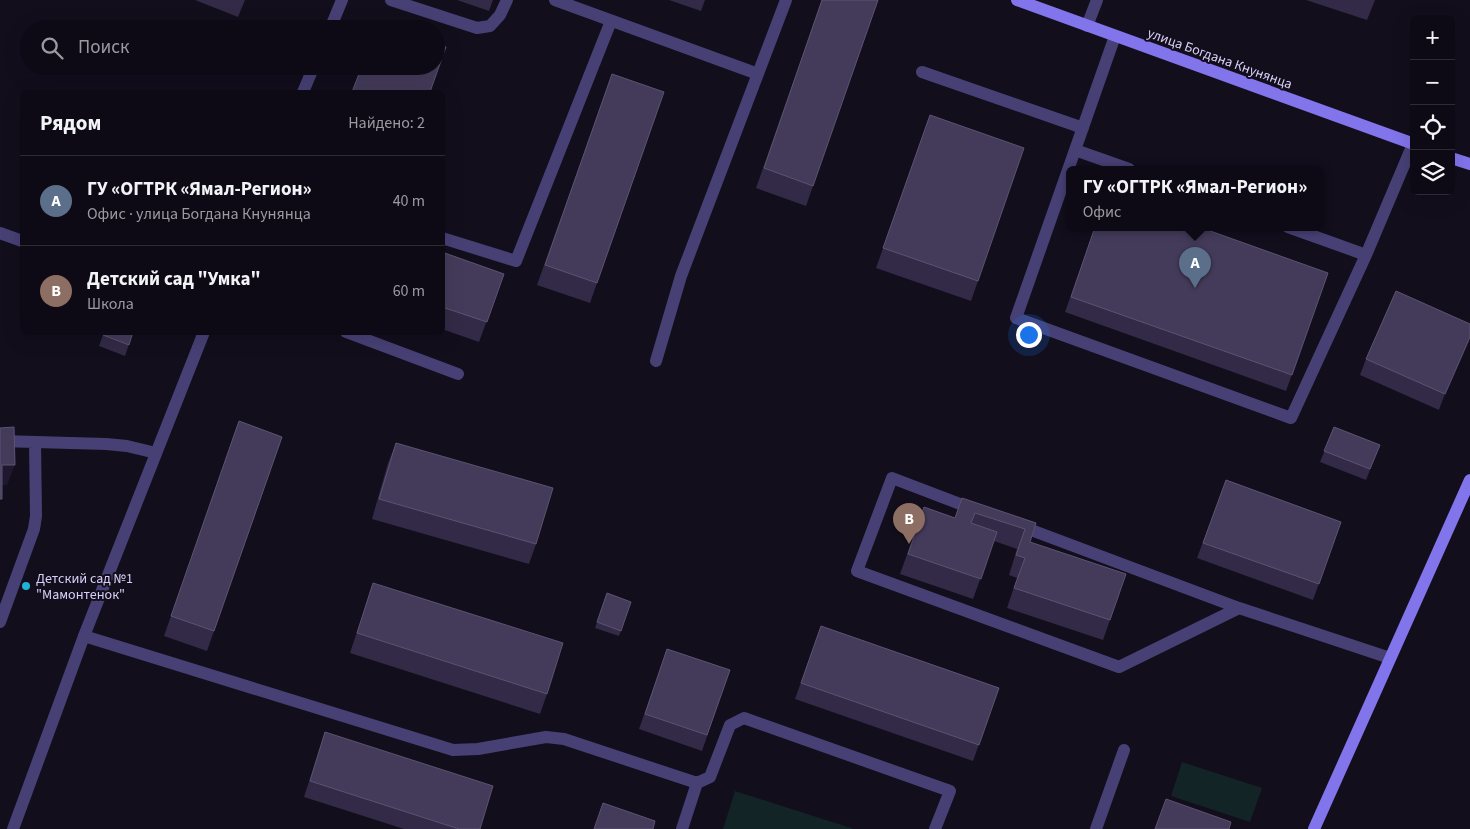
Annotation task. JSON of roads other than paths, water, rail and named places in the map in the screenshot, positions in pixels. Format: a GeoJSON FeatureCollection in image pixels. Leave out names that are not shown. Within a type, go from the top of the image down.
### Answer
{"type":"FeatureCollection","features":[{"type":"Feature","properties":{"kind":"main road","name":"улица Богдана Кнунянца"},"geometry":{"type":"LineString","coordinates":[[1017,0],[1410,143]]}},
{"type":"Feature","properties":{"kind":"main road"},"geometry":{"type":"LineString","coordinates":[[1455,159],[1470,164]]}},
{"type":"Feature","properties":{"kind":"main road"},"geometry":{"type":"LineString","coordinates":[[1314,829],[1470,480]]}},
{"type":"Feature","properties":{"kind":"street"},"geometry":{"type":"LineString","coordinates":[[334,20],[342,0]]}},
{"type":"Feature","properties":{"kind":"street"},"geometry":{"type":"LineString","coordinates":[[392,0],[477,28],[490,26],[500,15],[507,0]]}},
{"type":"Feature","properties":{"kind":"street"},"geometry":{"type":"LineString","coordinates":[[555,0],[758,74]]}},
{"type":"Feature","properties":{"kind":"street"},"geometry":{"type":"LineString","coordinates":[[656,361],[682,276],[786,0]]}},
{"type":"Feature","properties":{"kind":"street"},"geometry":{"type":"LineString","coordinates":[[1087,26],[1097,0]]}},
{"type":"Feature","properties":{"kind":"street"},"geometry":{"type":"LineString","coordinates":[[445,239],[516,261],[611,20]]}},
{"type":"Feature","properties":{"kind":"street"},"geometry":{"type":"LineString","coordinates":[[1069,166],[1116,36]]}},
{"type":"Feature","properties":{"kind":"street"},"geometry":{"type":"LineString","coordinates":[[922,72],[1083,128]]}},
{"type":"Feature","properties":{"kind":"street"},"geometry":{"type":"LineString","coordinates":[[304,90],[310,75]]}},
{"type":"Feature","properties":{"kind":"street"},"geometry":{"type":"LineString","coordinates":[[1075,150],[1120,166]]}},
{"type":"Feature","properties":{"kind":"street"},"geometry":{"type":"LineString","coordinates":[[1066,176],[1016,318],[1291,418],[1366,255],[1410,150]]}},
{"type":"Feature","properties":{"kind":"street"},"geometry":{"type":"LineString","coordinates":[[1299,231],[1366,255]]}},
{"type":"Feature","properties":{"kind":"street"},"geometry":{"type":"LineString","coordinates":[[0,233],[20,240]]}},
{"type":"Feature","properties":{"kind":"street"},"geometry":{"type":"LineString","coordinates":[[14,829],[84,636],[203,335]]}},
{"type":"Feature","properties":{"kind":"street"},"geometry":{"type":"LineString","coordinates":[[354,335],[458,374]]}},
{"type":"Feature","properties":{"kind":"street"},"geometry":{"type":"LineString","coordinates":[[0,441],[106,444],[127,446],[156,453]]}},
{"type":"Feature","properties":{"kind":"street"},"geometry":{"type":"LineString","coordinates":[[0,622],[35,523],[35,442]]}},
{"type":"Feature","properties":{"kind":"street"},"geometry":{"type":"LineString","coordinates":[[984,512],[892,478],[857,571],[1120,667],[1239,608]]}},
{"type":"Feature","properties":{"kind":"street"},"geometry":{"type":"LineString","coordinates":[[1002,519],[1239,608],[1390,658]]}},
{"type":"Feature","properties":{"kind":"street"},"geometry":{"type":"LineString","coordinates":[[84,636],[454,750],[478,750],[546,737],[564,739],[698,783]]}},
{"type":"Feature","properties":{"kind":"street"},"geometry":{"type":"LineString","coordinates":[[682,829],[698,783],[710,777],[730,725],[744,718],[950,791],[935,829]]}},
{"type":"Feature","properties":{"kind":"street"},"geometry":{"type":"LineString","coordinates":[[1096,829],[1124,750]]}},
{"type":"Feature","properties":{"kind":"place","name":"ГУ «ОГТРК «Ямал-Регион»"},"geometry":{"type":"Point","coordinates":[1195,288]}},
{"type":"Feature","properties":{"kind":"place","name":"Детский сад \"Умка\""},"geometry":{"type":"Point","coordinates":[909,544]}},
{"type":"Feature","properties":{"kind":"place","name":"Детский сад №1 \"Мамонтенок\""},"geometry":{"type":"Point","coordinates":[26,586]}}]}
